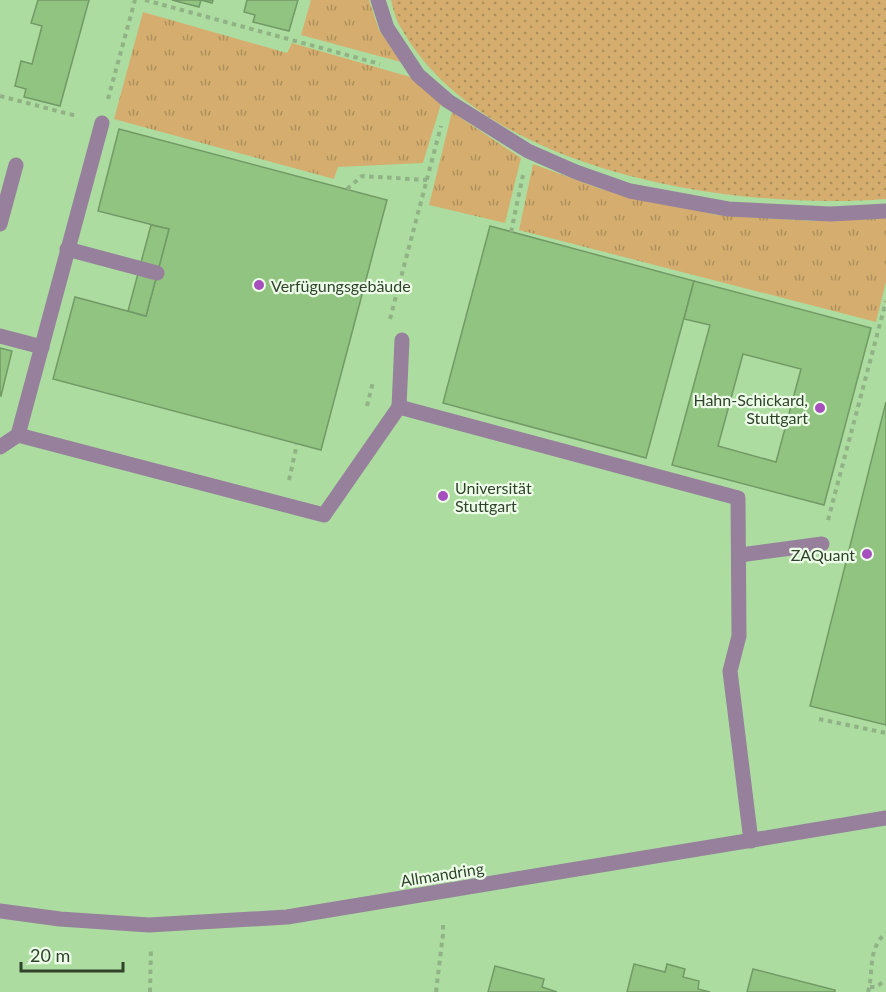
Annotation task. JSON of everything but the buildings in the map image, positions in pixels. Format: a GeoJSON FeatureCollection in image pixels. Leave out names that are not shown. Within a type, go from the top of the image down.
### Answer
{"type":"FeatureCollection","features":[{"type":"Feature","properties":{"kind":"street"},"geometry":{"type":"LineString","coordinates":[[378,0],[387,28],[418,75],[447,101],[528,151],[576,172],[630,191],[728,209],[831,214],[886,211]]}},
{"type":"Feature","properties":{"kind":"street"},"geometry":{"type":"LineString","coordinates":[[0,447],[18,435],[102,123]]}},
{"type":"Feature","properties":{"kind":"street"},"geometry":{"type":"LineString","coordinates":[[0,224],[16,165]]}},
{"type":"Feature","properties":{"kind":"street"},"geometry":{"type":"LineString","coordinates":[[67,249],[157,273]]}},
{"type":"Feature","properties":{"kind":"street"},"geometry":{"type":"LineString","coordinates":[[0,336],[42,347]]}},
{"type":"Feature","properties":{"kind":"street"},"geometry":{"type":"LineString","coordinates":[[18,435],[324,514],[399,407],[402,340]]}},
{"type":"Feature","properties":{"kind":"street"},"geometry":{"type":"LineString","coordinates":[[399,407],[738,498],[739,636],[730,671],[751,841]]}},
{"type":"Feature","properties":{"kind":"street"},"geometry":{"type":"LineString","coordinates":[[740,555],[822,544]]}},
{"type":"Feature","properties":{"kind":"street","name":"Allmandring"},"geometry":{"type":"LineString","coordinates":[[0,911],[60,919],[149,925],[287,917],[886,818]]}},
{"type":"Feature","properties":{"kind":"path"},"geometry":{"type":"LineString","coordinates":[[0,96],[102,123],[135,0]]}},
{"type":"Feature","properties":{"kind":"path"},"geometry":{"type":"LineString","coordinates":[[145,0],[418,75]]}},
{"type":"Feature","properties":{"kind":"path"},"geometry":{"type":"LineString","coordinates":[[387,330],[447,101]]}},
{"type":"Feature","properties":{"kind":"path"},"geometry":{"type":"LineString","coordinates":[[511,232],[528,151]]}},
{"type":"Feature","properties":{"kind":"path"},"geometry":{"type":"LineString","coordinates":[[346,189],[362,176],[427,180]]}},
{"type":"Feature","properties":{"kind":"path"},"geometry":{"type":"LineString","coordinates":[[822,544],[886,301]]}},
{"type":"Feature","properties":{"kind":"path"},"geometry":{"type":"LineString","coordinates":[[366,410],[375,376]]}},
{"type":"Feature","properties":{"kind":"path"},"geometry":{"type":"LineString","coordinates":[[283,504],[297,444]]}},
{"type":"Feature","properties":{"kind":"path"},"geometry":{"type":"LineString","coordinates":[[819,719],[886,734]]}},
{"type":"Feature","properties":{"kind":"path"},"geometry":{"type":"LineString","coordinates":[[436,992],[443,921]]}},
{"type":"Feature","properties":{"kind":"path"},"geometry":{"type":"LineString","coordinates":[[149,925],[150,992]]}},
{"type":"Feature","properties":{"kind":"path"},"geometry":{"type":"LineString","coordinates":[[886,933],[879,938],[872,956],[869,989],[886,980]]}},
{"type":"Feature","properties":{"kind":"shaded area","name":"Universität Stuttgart"},"geometry":{"type":"Polygon","coordinates":[[[0,0],[886,0],[886,992],[0,992],[0,0]]]}},
{"type":"Feature","properties":{"kind":"green space"},"geometry":{"type":"Polygon","coordinates":[[[311,0],[369,0],[379,30],[401,62],[301,35],[311,0]]]}},
{"type":"Feature","properties":{"kind":"green space"},"geometry":{"type":"Polygon","coordinates":[[[391,0],[886,0],[886,199],[825,201],[757,198],[687,188],[616,172],[549,149],[488,117],[438,76],[400,26],[391,0]]]}},
{"type":"Feature","properties":{"kind":"green space"},"geometry":{"type":"Polygon","coordinates":[[[143,12],[287,53],[292,43],[414,78],[441,104],[423,163],[338,167],[334,179],[114,119],[143,12]]]}},
{"type":"Feature","properties":{"kind":"green space"},"geometry":{"type":"Polygon","coordinates":[[[452,112],[521,158],[505,223],[429,205],[452,112]]]}},
{"type":"Feature","properties":{"kind":"green space"},"geometry":{"type":"Polygon","coordinates":[[[533,164],[601,189],[717,215],[813,221],[886,217],[886,282],[876,322],[519,230],[533,164]]]}},
{"type":"Feature","properties":{"kind":"place","name":"Verfügungsgebäude"},"geometry":{"type":"Point","coordinates":[259,285]}},
{"type":"Feature","properties":{"kind":"place","name":"Hahn-Schickard, Stuttgart"},"geometry":{"type":"Point","coordinates":[820,408]}},
{"type":"Feature","properties":{"kind":"place","name":"Universität Stuttgart"},"geometry":{"type":"Point","coordinates":[443,496]}},
{"type":"Feature","properties":{"kind":"place","name":"ZAQuant"},"geometry":{"type":"Point","coordinates":[867,554]}}]}
